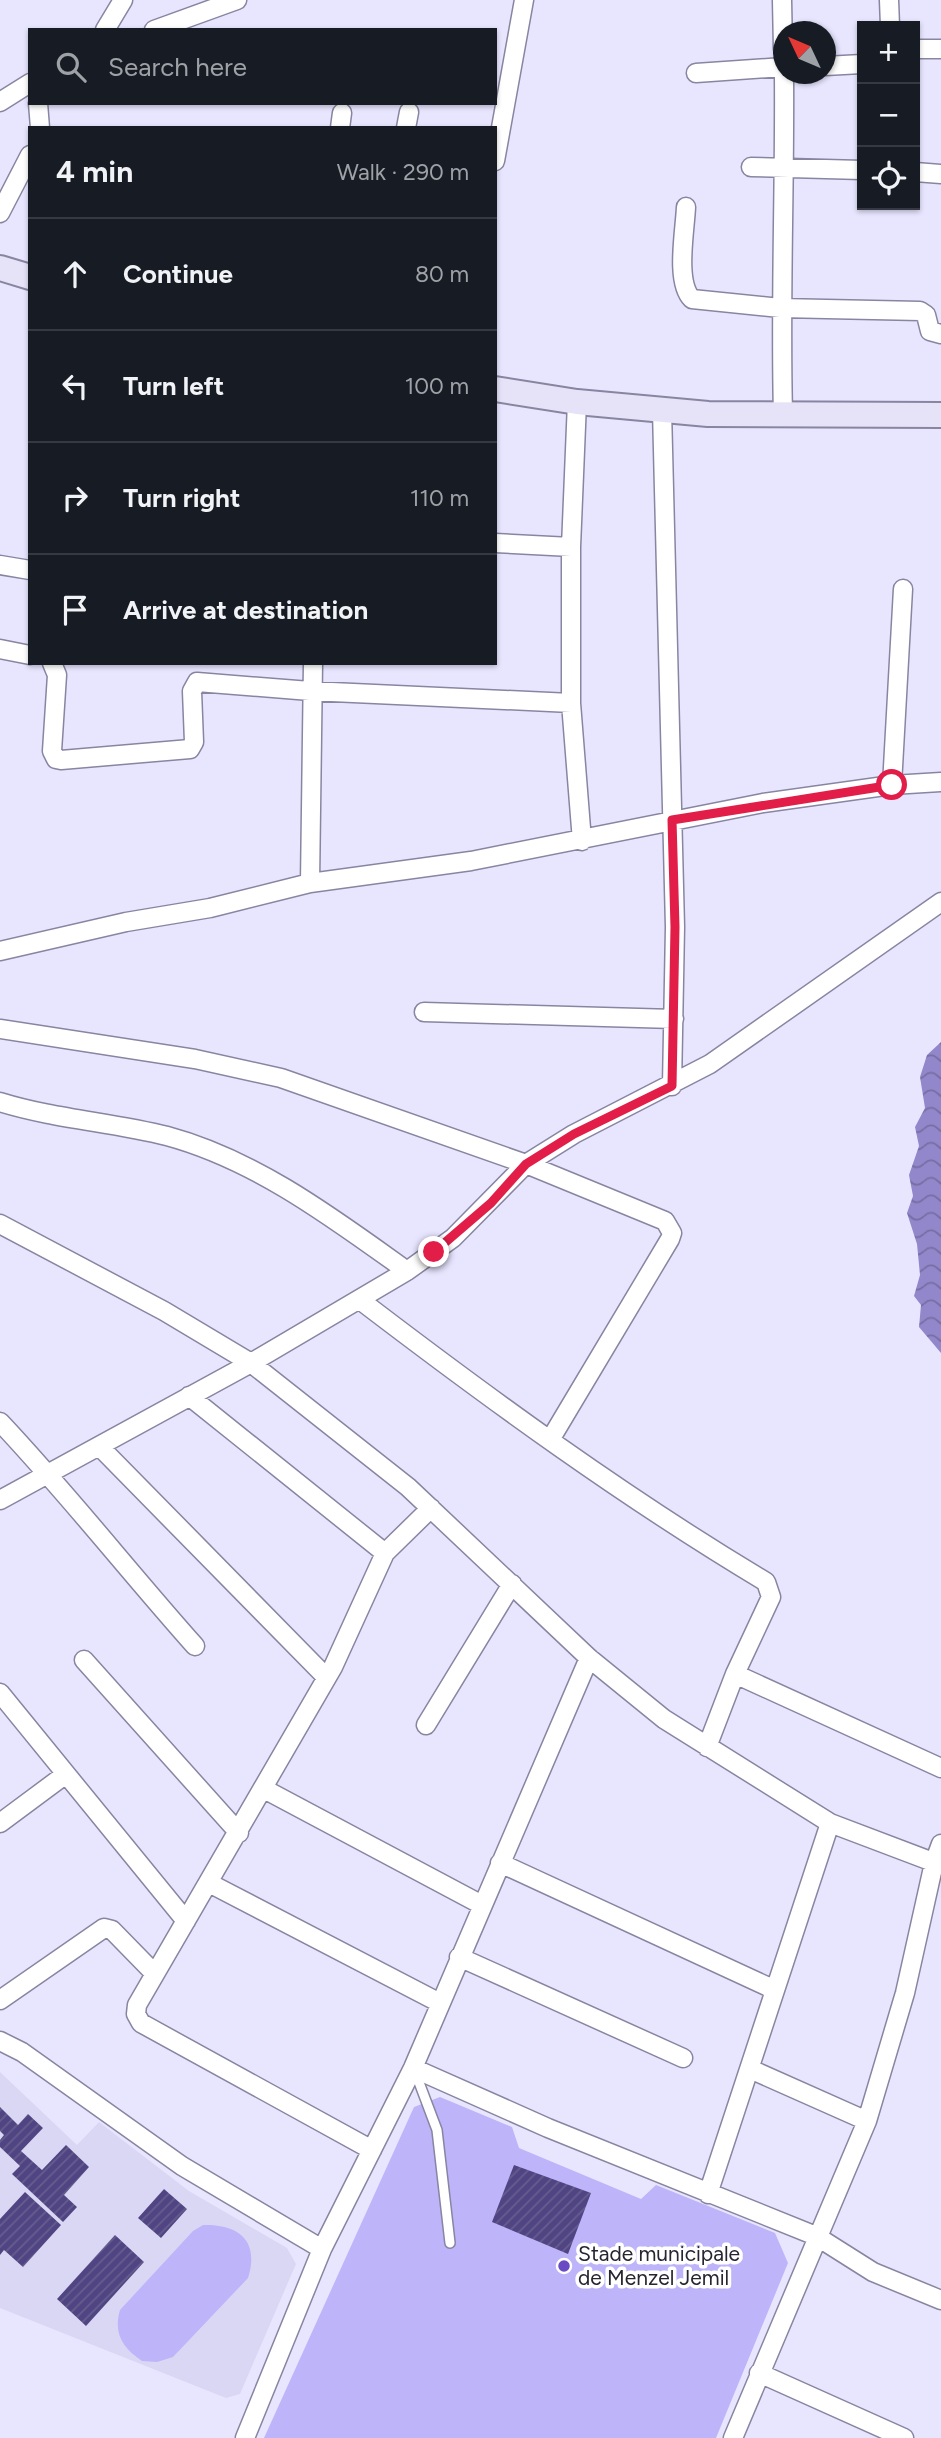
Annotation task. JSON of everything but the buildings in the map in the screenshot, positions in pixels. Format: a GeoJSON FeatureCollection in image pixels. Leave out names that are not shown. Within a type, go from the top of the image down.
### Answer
{"type":"FeatureCollection","features":[{"type":"Feature","properties":{"kind":"street"},"geometry":{"type":"LineString","coordinates":[[106,28],[123,0]]}},
{"type":"Feature","properties":{"kind":"street"},"geometry":{"type":"LineString","coordinates":[[160,28],[237,0]]}},
{"type":"Feature","properties":{"kind":"street"},"geometry":{"type":"LineString","coordinates":[[497,150],[524,0]]}},
{"type":"Feature","properties":{"kind":"street"},"geometry":{"type":"LineString","coordinates":[[782,0],[782,21]]}},
{"type":"Feature","properties":{"kind":"street"},"geometry":{"type":"LineString","coordinates":[[889,0],[890,21]]}},
{"type":"Feature","properties":{"kind":"street"},"geometry":{"type":"LineString","coordinates":[[920,49],[941,49]]}},
{"type":"Feature","properties":{"kind":"street"},"geometry":{"type":"LineString","coordinates":[[836,65],[857,64]]}},
{"type":"Feature","properties":{"kind":"street"},"geometry":{"type":"LineString","coordinates":[[696,73],[773,68]]}},
{"type":"Feature","properties":{"kind":"street"},"geometry":{"type":"LineString","coordinates":[[0,102],[28,84]]}},
{"type":"Feature","properties":{"kind":"street"},"geometry":{"type":"LineString","coordinates":[[783,414],[780,308],[785,168],[784,84]]}},
{"type":"Feature","properties":{"kind":"street"},"geometry":{"type":"LineString","coordinates":[[39,105],[45,126]]}},
{"type":"Feature","properties":{"kind":"street"},"geometry":{"type":"LineString","coordinates":[[0,213],[28,159]]}},
{"type":"Feature","properties":{"kind":"street"},"geometry":{"type":"LineString","coordinates":[[751,167],[857,170]]}},
{"type":"Feature","properties":{"kind":"street"},"geometry":{"type":"LineString","coordinates":[[920,172],[941,174]]}},
{"type":"Feature","properties":{"kind":"street"},"geometry":{"type":"LineString","coordinates":[[686,207],[682,281],[685,293],[699,302],[780,308],[920,312],[926,315],[930,331],[941,334]]}},
{"type":"Feature","properties":{"kind":"street"},"geometry":{"type":"LineString","coordinates":[[0,268],[28,276]]}},
{"type":"Feature","properties":{"kind":"street"},"geometry":{"type":"LineString","coordinates":[[497,389],[577,402],[662,410],[941,415]]}},
{"type":"Feature","properties":{"kind":"street"},"geometry":{"type":"LineString","coordinates":[[577,402],[571,547],[571,703],[582,841]]}},
{"type":"Feature","properties":{"kind":"street"},"geometry":{"type":"LineString","coordinates":[[662,410],[672,820],[672,1086]]}},
{"type":"Feature","properties":{"kind":"street"},"geometry":{"type":"LineString","coordinates":[[497,543],[571,547]]}},
{"type":"Feature","properties":{"kind":"street"},"geometry":{"type":"LineString","coordinates":[[0,565],[28,570]]}},
{"type":"Feature","properties":{"kind":"street"},"geometry":{"type":"LineString","coordinates":[[892,785],[903,589]]}},
{"type":"Feature","properties":{"kind":"street"},"geometry":{"type":"LineString","coordinates":[[0,649],[28,655]]}},
{"type":"Feature","properties":{"kind":"street"},"geometry":{"type":"LineString","coordinates":[[53,665],[57,675],[52,751],[55,759],[61,760],[187,751],[194,742],[193,686],[197,682],[310,691],[571,703]]}},
{"type":"Feature","properties":{"kind":"street"},"geometry":{"type":"LineString","coordinates":[[216,682],[218,665]]}},
{"type":"Feature","properties":{"kind":"street"},"geometry":{"type":"LineString","coordinates":[[310,883],[310,691],[313,665]]}},
{"type":"Feature","properties":{"kind":"street"},"geometry":{"type":"LineString","coordinates":[[0,951],[126,922],[210,908],[310,883],[471,861],[582,841],[672,820],[892,785],[941,782]]}},
{"type":"Feature","properties":{"kind":"street"},"geometry":{"type":"LineString","coordinates":[[0,1500],[251,1363],[407,1271],[453,1238],[526,1164],[574,1134],[672,1086],[760,1031],[941,902]]}},
{"type":"Feature","properties":{"kind":"street"},"geometry":{"type":"LineString","coordinates":[[424,1012],[674,1019]]}},
{"type":"Feature","properties":{"kind":"street"},"geometry":{"type":"LineString","coordinates":[[0,1029],[195,1059],[281,1078],[526,1164],[665,1221],[672,1233],[550,1440]]}},
{"type":"Feature","properties":{"kind":"street"},"geometry":{"type":"LineString","coordinates":[[0,1102],[29,1111],[169,1137],[223,1156],[270,1180],[351,1231],[407,1271]]}},
{"type":"Feature","properties":{"kind":"street"},"geometry":{"type":"LineString","coordinates":[[0,1224],[164,1311],[251,1363],[430,1508],[589,1658],[636,1698],[708,1747],[830,1823],[937,1864]]}},
{"type":"Feature","properties":{"kind":"street"},"geometry":{"type":"LineString","coordinates":[[360,1300],[480,1392],[685,1534],[766,1582],[771,1597],[735,1674],[708,1747]]}},
{"type":"Feature","properties":{"kind":"street"},"geometry":{"type":"LineString","coordinates":[[189,1396],[385,1553]]}},
{"type":"Feature","properties":{"kind":"street"},"geometry":{"type":"LineString","coordinates":[[0,1422],[49,1474],[133,1577],[195,1646]]}},
{"type":"Feature","properties":{"kind":"street"},"geometry":{"type":"LineString","coordinates":[[99,1446],[326,1677]]}},
{"type":"Feature","properties":{"kind":"street"},"geometry":{"type":"LineString","coordinates":[[372,2150],[141,2023],[136,2014],[137,2005],[239,1833],[326,1677],[385,1553],[430,1508]]}},
{"type":"Feature","properties":{"kind":"street"},"geometry":{"type":"LineString","coordinates":[[426,1725],[512,1584]]}},
{"type":"Feature","properties":{"kind":"street"},"geometry":{"type":"LineString","coordinates":[[245,2438],[322,2249],[413,2068],[589,1658]]}},
{"type":"Feature","properties":{"kind":"street"},"geometry":{"type":"LineString","coordinates":[[84,1660],[239,1833]]}},
{"type":"Feature","properties":{"kind":"street"},"geometry":{"type":"LineString","coordinates":[[735,1674],[941,1768]]}},
{"type":"Feature","properties":{"kind":"street"},"geometry":{"type":"LineString","coordinates":[[0,1693],[186,1921]]}},
{"type":"Feature","properties":{"kind":"street"},"geometry":{"type":"LineString","coordinates":[[0,1823],[66,1774]]}},
{"type":"Feature","properties":{"kind":"street"},"geometry":{"type":"LineString","coordinates":[[264,1789],[482,1905]]}},
{"type":"Feature","properties":{"kind":"street"},"geometry":{"type":"LineString","coordinates":[[708,2194],[830,1823]]}},
{"type":"Feature","properties":{"kind":"street"},"geometry":{"type":"LineString","coordinates":[[733,2438],[816,2236],[867,2121],[905,1993],[941,1844]]}},
{"type":"Feature","properties":{"kind":"street"},"geometry":{"type":"LineString","coordinates":[[500,1863],[775,1990]]}},
{"type":"Feature","properties":{"kind":"street"},"geometry":{"type":"LineString","coordinates":[[209,1884],[439,2003]]}},
{"type":"Feature","properties":{"kind":"street"},"geometry":{"type":"LineString","coordinates":[[0,2000],[104,1928],[112,1930],[155,1975]]}},
{"type":"Feature","properties":{"kind":"street"},"geometry":{"type":"LineString","coordinates":[[459,1957],[683,2058]]}},
{"type":"Feature","properties":{"kind":"street"},"geometry":{"type":"LineString","coordinates":[[0,2041],[22,2052],[225,2194],[322,2249]]}},
{"type":"Feature","properties":{"kind":"street"},"geometry":{"type":"LineString","coordinates":[[413,2068],[548,2129],[816,2236],[873,2272],[941,2300]]}},
{"type":"Feature","properties":{"kind":"street"},"geometry":{"type":"LineString","coordinates":[[750,2068],[867,2121]]}},
{"type":"Feature","properties":{"kind":"street"},"geometry":{"type":"LineString","coordinates":[[759,2373],[904,2438]]}},
{"type":"Feature","properties":{"kind":"lane"},"geometry":{"type":"LineString","coordinates":[[413,2068],[437,2130],[450,2243]]}},
{"type":"Feature","properties":{"kind":"shaded area"},"geometry":{"type":"Polygon","coordinates":[[[0,2072],[77,2145],[99,2122],[189,2191],[287,2248],[296,2264],[240,2394],[226,2398],[0,2308],[0,2072]]]}},
{"type":"Feature","properties":{"kind":"shaded area","name":"Stade municipale de Menzel Jemil"},"geometry":{"type":"Polygon","coordinates":[[[440,2097],[512,2127],[519,2148],[641,2199],[656,2185],[775,2233],[788,2263],[716,2438],[264,2438],[414,2107],[440,2097]]]}},
{"type":"Feature","properties":{"kind":"shaded area"},"geometry":{"type":"Polygon","coordinates":[[[203,2225],[215,2225],[236,2231],[243,2237],[251,2254],[248,2278],[173,2357],[157,2362],[142,2361],[121,2340],[118,2326],[120,2310],[193,2231],[203,2225]]]}},
{"type":"Feature","properties":{"kind":"water"},"geometry":{"type":"Polygon","coordinates":[[[941,1042],[941,1353],[919,1327],[921,1305],[914,1296],[920,1275],[917,1244],[907,1213],[913,1196],[909,1175],[919,1146],[915,1127],[925,1108],[920,1077],[927,1055],[941,1042]]]}},
{"type":"Feature","properties":{"kind":"place","name":"Stade municipale de Menzel Jemil"},"geometry":{"type":"Point","coordinates":[564,2266]}},
{"type":"Feature","properties":{"kind":"route"},"geometry":{"type":"LineString","coordinates":[[434,1252],[491,1203],[526,1164],[574,1134],[672,1086],[675,927],[672,820],[763,803],[892,785]]}}]}
